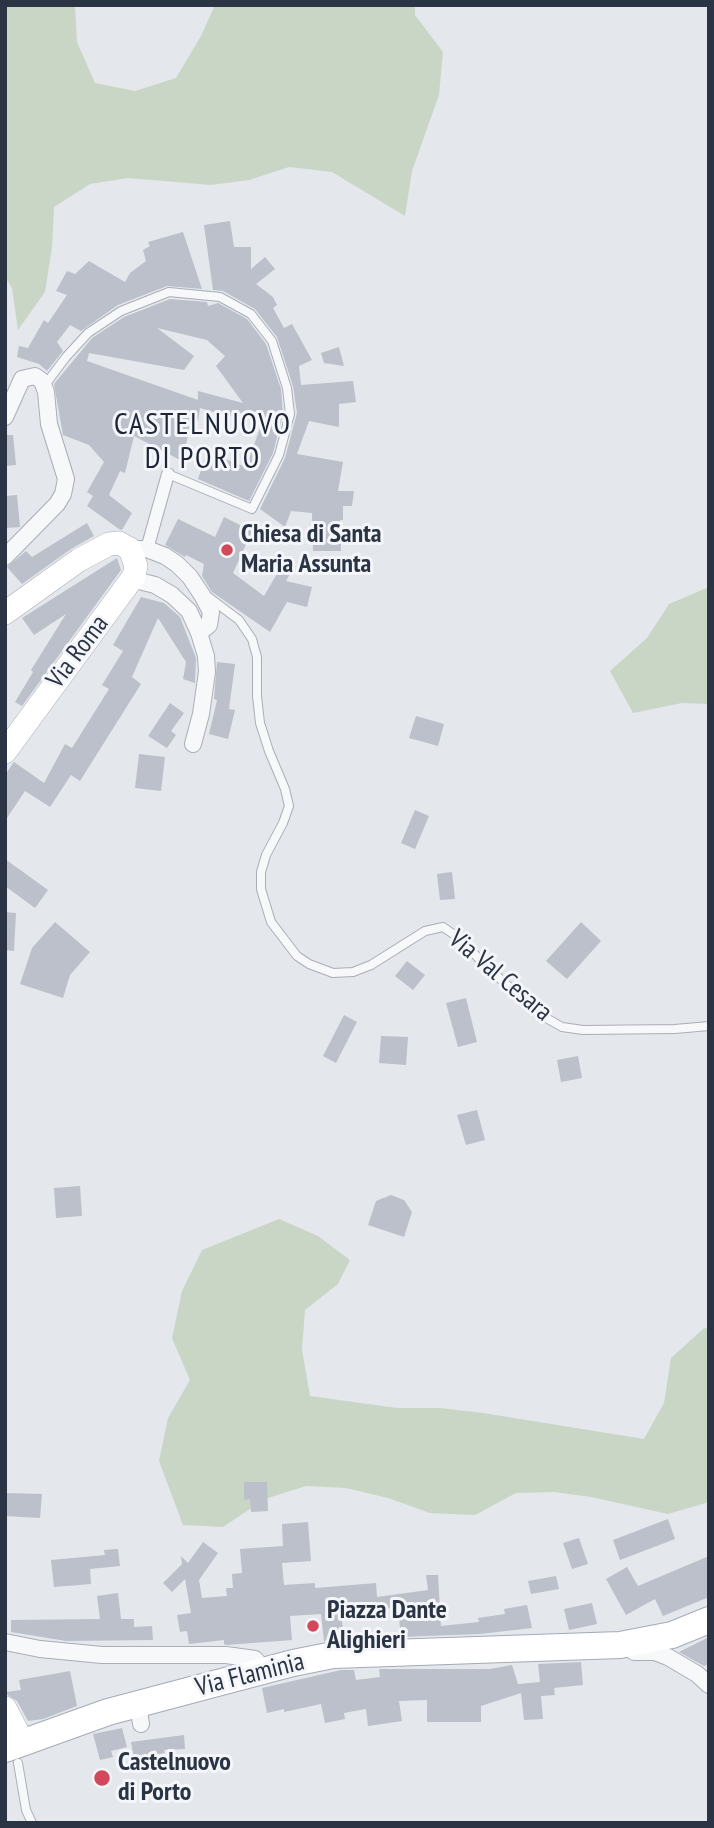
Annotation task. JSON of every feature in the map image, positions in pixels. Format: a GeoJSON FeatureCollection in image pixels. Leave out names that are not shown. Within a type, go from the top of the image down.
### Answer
{"type":"FeatureCollection","features":[{"type":"Feature","properties":{"kind":"main road"},"geometry":{"type":"LineString","coordinates":[[5,613],[79,559],[109,544],[119,542],[138,549],[131,579]]}},
{"type":"Feature","properties":{"kind":"main road","name":"Via Roma"},"geometry":{"type":"LineString","coordinates":[[5,752],[131,579]]}},
{"type":"Feature","properties":{"kind":"main road","name":"Via Flaminia"},"geometry":{"type":"LineString","coordinates":[[15,1751],[87,1719],[139,1714],[262,1673],[334,1655],[599,1647],[657,1639],[709,1620]]}},
{"type":"Feature","properties":{"kind":"main road"},"geometry":{"type":"LineString","coordinates":[[5,1708],[15,1751]]}},
{"type":"Feature","properties":{"kind":"street"},"geometry":{"type":"LineString","coordinates":[[5,417],[22,379],[35,376],[45,385],[49,424],[65,472],[65,490],[50,512],[5,557]]}},
{"type":"Feature","properties":{"kind":"street"},"geometry":{"type":"LineString","coordinates":[[168,474],[138,549],[166,556],[177,564],[200,592],[210,610],[211,618],[207,628],[199,633]]}},
{"type":"Feature","properties":{"kind":"street"},"geometry":{"type":"LineString","coordinates":[[131,579],[155,585],[172,595],[189,611],[199,633],[206,656],[207,672],[201,714],[193,744]]}},
{"type":"Feature","properties":{"kind":"street"},"geometry":{"type":"LineString","coordinates":[[5,1642],[40,1649],[103,1655],[226,1655],[255,1659],[261,1666],[262,1673]]}},
{"type":"Feature","properties":{"kind":"street"},"geometry":{"type":"LineString","coordinates":[[599,1647],[628,1653],[654,1652],[697,1674],[709,1685]]}},
{"type":"Feature","properties":{"kind":"lane"},"geometry":{"type":"LineString","coordinates":[[45,385],[88,332],[121,311],[169,292],[220,297],[251,314],[272,341],[287,388],[290,414],[279,455],[253,509],[168,474]]}},
{"type":"Feature","properties":{"kind":"lane","name":"Via Val Cesara"},"geometry":{"type":"LineString","coordinates":[[200,592],[239,620],[252,639],[257,657],[260,723],[289,806],[266,855],[261,872],[261,889],[271,922],[297,956],[327,971],[353,972],[371,965],[425,931],[443,927],[455,934],[540,1014],[562,1027],[583,1030],[709,1026]]}},
{"type":"Feature","properties":{"kind":"lane"},"geometry":{"type":"LineString","coordinates":[[15,1751],[26,1810],[33,1823]]}},
{"type":"Feature","properties":{"kind":"green space"},"geometry":{"type":"Polygon","coordinates":[[[5,5],[75,5],[77,42],[95,83],[135,91],[176,78],[201,36],[215,5],[415,5],[415,15],[443,52],[439,95],[412,171],[405,216],[332,172],[289,167],[249,180],[211,185],[128,178],[90,184],[54,207],[52,247],[45,292],[18,330],[12,288],[5,277],[5,5]]]}},
{"type":"Feature","properties":{"kind":"green space"},"geometry":{"type":"Polygon","coordinates":[[[709,587],[709,704],[682,703],[633,713],[610,671],[647,638],[669,604],[709,587]]]}},
{"type":"Feature","properties":{"kind":"green space"},"geometry":{"type":"Polygon","coordinates":[[[279,1219],[318,1236],[350,1260],[338,1284],[305,1310],[302,1350],[310,1396],[397,1408],[440,1408],[483,1413],[644,1439],[664,1403],[671,1358],[703,1329],[709,1327],[709,1502],[668,1514],[591,1497],[554,1492],[516,1493],[475,1515],[430,1513],[388,1498],[346,1488],[306,1486],[265,1499],[223,1527],[183,1525],[159,1461],[168,1418],[190,1380],[172,1338],[182,1291],[202,1250],[279,1219]]]}},
{"type":"Feature","properties":{"kind":"building"},"geometry":{"type":"Polygon","coordinates":[[[230,221],[234,247],[251,247],[251,269],[265,257],[275,269],[256,284],[273,297],[277,305],[273,308],[284,328],[292,324],[312,360],[299,366],[301,385],[353,381],[356,402],[339,404],[339,427],[309,421],[297,454],[343,462],[338,491],[354,491],[352,506],[343,506],[343,520],[340,520],[341,551],[313,551],[312,513],[291,511],[285,527],[260,509],[285,458],[297,413],[293,386],[277,337],[255,309],[223,291],[213,290],[204,225],[230,221]]]}},
{"type":"Feature","properties":{"kind":"building"},"geometry":{"type":"Polygon","coordinates":[[[183,232],[202,289],[167,286],[118,305],[81,331],[70,325],[57,342],[63,351],[47,371],[39,364],[17,357],[19,346],[28,348],[44,320],[48,323],[67,295],[56,291],[67,271],[75,274],[89,261],[125,282],[130,273],[146,261],[143,250],[150,246],[148,242],[183,232]]]}},
{"type":"Feature","properties":{"kind":"building"},"geometry":{"type":"Polygon","coordinates":[[[170,299],[207,302],[208,306],[218,303],[247,319],[266,344],[281,389],[283,414],[273,453],[249,501],[198,479],[207,452],[246,467],[263,420],[232,410],[230,417],[200,408],[198,421],[192,419],[182,461],[134,436],[125,473],[120,471],[109,495],[132,513],[122,530],[87,506],[93,496],[87,492],[104,462],[89,445],[63,435],[54,384],[92,338],[124,317],[170,299]],[[157,328],[194,356],[184,370],[89,353],[87,361],[198,400],[198,391],[243,403],[216,366],[225,356],[207,340],[157,328]]]}},
{"type":"Feature","properties":{"kind":"building"},"geometry":{"type":"Polygon","coordinates":[[[339,347],[344,366],[324,363],[321,353],[339,347]]]}},
{"type":"Feature","properties":{"kind":"building"},"geometry":{"type":"Polygon","coordinates":[[[5,435],[13,435],[16,465],[5,466],[5,435]]]}},
{"type":"Feature","properties":{"kind":"building"},"geometry":{"type":"Polygon","coordinates":[[[17,495],[20,527],[5,528],[5,496],[17,495]]]}},
{"type":"Feature","properties":{"kind":"building"},"geometry":{"type":"Polygon","coordinates":[[[224,517],[252,531],[233,573],[264,596],[285,560],[294,566],[286,581],[312,587],[307,607],[287,602],[270,632],[212,592],[202,576],[204,564],[165,545],[178,519],[215,537],[224,517]]]}},
{"type":"Feature","properties":{"kind":"building"},"geometry":{"type":"Polygon","coordinates":[[[87,523],[94,536],[22,584],[7,567],[26,551],[32,557],[87,523]]]}},
{"type":"Feature","properties":{"kind":"building"},"geometry":{"type":"Polygon","coordinates":[[[117,558],[121,570],[22,706],[15,702],[33,672],[31,670],[66,614],[34,635],[22,618],[117,558]]]}},
{"type":"Feature","properties":{"kind":"building"},"geometry":{"type":"Polygon","coordinates":[[[141,597],[164,603],[180,617],[196,658],[195,683],[183,679],[186,662],[158,618],[132,677],[141,684],[80,781],[71,775],[50,807],[25,791],[5,821],[5,775],[14,762],[44,783],[65,744],[72,748],[109,689],[102,685],[123,651],[113,645],[141,597]]]}},
{"type":"Feature","properties":{"kind":"building"},"geometry":{"type":"Polygon","coordinates":[[[217,662],[235,664],[229,709],[235,710],[228,739],[209,734],[217,700],[214,699],[217,662]]]}},
{"type":"Feature","properties":{"kind":"building"},"geometry":{"type":"Polygon","coordinates":[[[170,703],[184,713],[171,731],[176,735],[167,748],[148,736],[170,703]]]}},
{"type":"Feature","properties":{"kind":"building"},"geometry":{"type":"Polygon","coordinates":[[[416,716],[444,724],[438,746],[409,738],[416,716]]]}},
{"type":"Feature","properties":{"kind":"building"},"geometry":{"type":"Polygon","coordinates":[[[139,754],[165,757],[161,791],[135,788],[139,754]]]}},
{"type":"Feature","properties":{"kind":"building"},"geometry":{"type":"Polygon","coordinates":[[[415,810],[429,816],[415,849],[401,843],[415,810]]]}},
{"type":"Feature","properties":{"kind":"building"},"geometry":{"type":"Polygon","coordinates":[[[5,859],[48,890],[35,908],[5,886],[5,859]]]}},
{"type":"Feature","properties":{"kind":"building"},"geometry":{"type":"Polygon","coordinates":[[[452,872],[455,899],[440,900],[437,874],[452,872]]]}},
{"type":"Feature","properties":{"kind":"building"},"geometry":{"type":"Polygon","coordinates":[[[5,912],[16,913],[14,951],[5,950],[5,912]]]}},
{"type":"Feature","properties":{"kind":"building"},"geometry":{"type":"Polygon","coordinates":[[[55,922],[90,952],[70,975],[63,998],[20,984],[32,948],[55,922]]]}},
{"type":"Feature","properties":{"kind":"building"},"geometry":{"type":"Polygon","coordinates":[[[581,922],[601,941],[567,979],[546,961],[581,922]]]}},
{"type":"Feature","properties":{"kind":"building"},"geometry":{"type":"Polygon","coordinates":[[[407,961],[425,975],[413,990],[395,976],[407,961]]]}},
{"type":"Feature","properties":{"kind":"building"},"geometry":{"type":"Polygon","coordinates":[[[466,998],[477,1042],[458,1047],[446,1003],[466,998]]]}},
{"type":"Feature","properties":{"kind":"building"},"geometry":{"type":"Polygon","coordinates":[[[344,1015],[357,1022],[336,1063],[323,1056],[344,1015]]]}},
{"type":"Feature","properties":{"kind":"building"},"geometry":{"type":"Polygon","coordinates":[[[381,1036],[408,1037],[406,1065],[379,1063],[381,1036]]]}},
{"type":"Feature","properties":{"kind":"building"},"geometry":{"type":"Polygon","coordinates":[[[578,1056],[582,1078],[561,1082],[557,1060],[578,1056]]]}},
{"type":"Feature","properties":{"kind":"building"},"geometry":{"type":"Polygon","coordinates":[[[477,1110],[485,1140],[466,1145],[457,1115],[477,1110]]]}},
{"type":"Feature","properties":{"kind":"building"},"geometry":{"type":"Polygon","coordinates":[[[80,1186],[82,1216],[56,1218],[54,1188],[80,1186]]]}},
{"type":"Feature","properties":{"kind":"building"},"geometry":{"type":"Polygon","coordinates":[[[391,1195],[404,1200],[412,1212],[404,1237],[368,1225],[376,1201],[391,1195]]]}},
{"type":"Feature","properties":{"kind":"building"},"geometry":{"type":"Polygon","coordinates":[[[244,1482],[267,1482],[268,1511],[251,1512],[250,1499],[244,1500],[244,1482]]]}},
{"type":"Feature","properties":{"kind":"building"},"geometry":{"type":"Polygon","coordinates":[[[5,1493],[42,1494],[40,1518],[5,1516],[5,1493]]]}},
{"type":"Feature","properties":{"kind":"building"},"geometry":{"type":"Polygon","coordinates":[[[668,1519],[675,1539],[620,1560],[613,1540],[668,1519]]]}},
{"type":"Feature","properties":{"kind":"building"},"geometry":{"type":"Polygon","coordinates":[[[308,1522],[311,1561],[282,1563],[284,1585],[315,1583],[315,1588],[376,1583],[377,1597],[428,1590],[426,1575],[438,1575],[441,1626],[479,1622],[478,1618],[505,1614],[504,1609],[527,1605],[532,1628],[480,1634],[401,1637],[398,1610],[394,1611],[394,1608],[341,1612],[344,1639],[324,1641],[321,1614],[290,1616],[292,1640],[226,1645],[224,1640],[189,1644],[187,1631],[180,1632],[177,1615],[191,1613],[185,1579],[172,1592],[163,1583],[182,1564],[181,1556],[188,1563],[203,1542],[218,1553],[199,1580],[202,1598],[227,1596],[226,1588],[233,1588],[232,1574],[242,1573],[240,1549],[283,1546],[282,1524],[308,1522]]]}},
{"type":"Feature","properties":{"kind":"building"},"geometry":{"type":"Polygon","coordinates":[[[579,1538],[588,1564],[572,1569],[563,1543],[579,1538]]]}},
{"type":"Feature","properties":{"kind":"building"},"geometry":{"type":"Polygon","coordinates":[[[118,1549],[120,1566],[90,1569],[91,1584],[54,1587],[51,1560],[105,1555],[104,1550],[118,1549]]]}},
{"type":"Feature","properties":{"kind":"building"},"geometry":{"type":"Polygon","coordinates":[[[709,1556],[709,1597],[663,1616],[655,1599],[626,1615],[606,1579],[627,1567],[638,1586],[709,1556]]]}},
{"type":"Feature","properties":{"kind":"building"},"geometry":{"type":"Polygon","coordinates":[[[556,1576],[559,1589],[531,1594],[528,1581],[556,1576]]]}},
{"type":"Feature","properties":{"kind":"building"},"geometry":{"type":"Polygon","coordinates":[[[118,1593],[121,1619],[134,1619],[134,1627],[152,1626],[153,1640],[66,1641],[11,1632],[11,1620],[100,1619],[97,1596],[118,1593]]]}},
{"type":"Feature","properties":{"kind":"building"},"geometry":{"type":"Polygon","coordinates":[[[592,1603],[597,1624],[569,1630],[564,1609],[592,1603]]]}},
{"type":"Feature","properties":{"kind":"building"},"geometry":{"type":"Polygon","coordinates":[[[709,1637],[709,1664],[704,1666],[679,1652],[709,1637]]]}},
{"type":"Feature","properties":{"kind":"building"},"geometry":{"type":"Polygon","coordinates":[[[581,1662],[583,1685],[554,1688],[555,1695],[541,1696],[543,1719],[524,1720],[521,1693],[481,1706],[481,1722],[427,1722],[427,1700],[399,1701],[402,1721],[368,1726],[366,1709],[344,1713],[345,1719],[325,1723],[321,1704],[267,1713],[262,1688],[341,1670],[354,1670],[356,1680],[380,1677],[379,1669],[490,1669],[512,1665],[518,1684],[540,1682],[538,1664],[581,1662]]]}},
{"type":"Feature","properties":{"kind":"building"},"geometry":{"type":"Polygon","coordinates":[[[70,1671],[77,1706],[43,1719],[28,1721],[17,1701],[6,1694],[21,1690],[19,1680],[70,1671]]]}},
{"type":"Feature","properties":{"kind":"building"},"geometry":{"type":"Polygon","coordinates":[[[122,1728],[127,1747],[111,1751],[113,1757],[100,1760],[93,1734],[122,1728]]]}},
{"type":"Feature","properties":{"kind":"building"},"geometry":{"type":"Polygon","coordinates":[[[184,1735],[185,1749],[164,1750],[165,1753],[134,1759],[131,1742],[184,1735]]]}},
{"type":"Feature","properties":{"kind":"place","name":"Chiesa di Santa Maria Assunta"},"geometry":{"type":"Point","coordinates":[227,550]}},
{"type":"Feature","properties":{"kind":"place","name":"Piazza Dante Alighieri"},"geometry":{"type":"Point","coordinates":[313,1626]}},
{"type":"Feature","properties":{"kind":"place","name":"Castelnuovo di Porto"},"geometry":{"type":"Point","coordinates":[102,1778]}},
{"type":"Feature","properties":{"kind":"district","name":"CASTELNUOVO DI PORTO"},"geometry":{"type":"Point","coordinates":[203,442]}}]}
